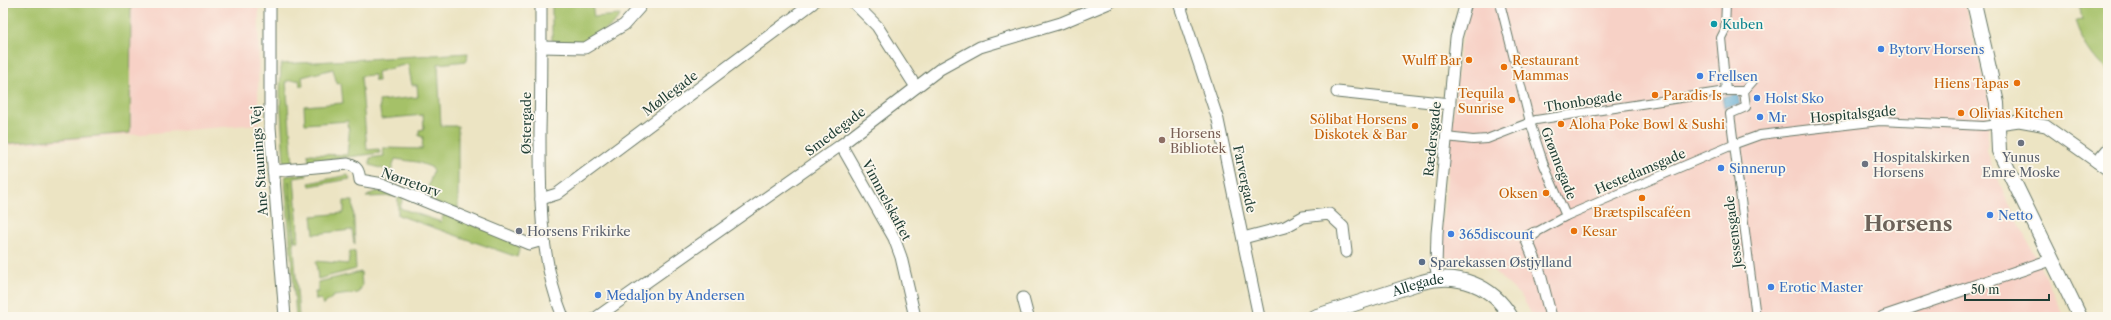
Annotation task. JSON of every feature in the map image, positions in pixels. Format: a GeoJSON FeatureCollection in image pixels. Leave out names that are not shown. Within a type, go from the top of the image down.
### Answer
{"type":"FeatureCollection","features":[{"type":"Feature","properties":{"kind":"street","name":"Ane Staunings Vej"},"geometry":{"type":"LineString","coordinates":[[270,3],[270,127],[285,317]]}},
{"type":"Feature","properties":{"kind":"street","name":"Østergade"},"geometry":{"type":"LineString","coordinates":[[540,199],[541,3]]}},
{"type":"Feature","properties":{"kind":"street","name":"Møllegade"},"geometry":{"type":"LineString","coordinates":[[540,199],[557,194],[813,3]]}},
{"type":"Feature","properties":{"kind":"street"},"geometry":{"type":"LineString","coordinates":[[854,3],[877,26],[916,87]]}},
{"type":"Feature","properties":{"kind":"street","name":"Smedegade"},"geometry":{"type":"LineString","coordinates":[[597,317],[841,145],[940,69],[980,47],[1061,23],[1109,3]]}},
{"type":"Feature","properties":{"kind":"street","name":"Farvergade"},"geometry":{"type":"LineString","coordinates":[[1179,3],[1218,120],[1259,317]]}},
{"type":"Feature","properties":{"kind":"street","name":"Grønnegade"},"geometry":{"type":"LineString","coordinates":[[1500,3],[1530,122],[1544,165],[1566,216]]}},
{"type":"Feature","properties":{"kind":"street"},"geometry":{"type":"LineString","coordinates":[[1726,3],[1725,30],[1721,38],[1726,91]]}},
{"type":"Feature","properties":{"kind":"street"},"geometry":{"type":"LineString","coordinates":[[1974,3],[1997,103],[1999,151],[2080,317]]}},
{"type":"Feature","properties":{"kind":"street","name":"Rædersgade"},"geometry":{"type":"LineString","coordinates":[[1438,278],[1436,267],[1437,233],[1456,38],[1466,4]]}},
{"type":"Feature","properties":{"kind":"street"},"geometry":{"type":"LineString","coordinates":[[541,47],[585,48],[624,25],[640,7]]}},
{"type":"Feature","properties":{"kind":"street"},"geometry":{"type":"LineString","coordinates":[[1744,91],[1753,81]]}},
{"type":"Feature","properties":{"kind":"street","name":"Thonbogade"},"geometry":{"type":"LineString","coordinates":[[1446,137],[1473,140],[1487,139],[1530,122],[1726,91],[1744,91]]}},
{"type":"Feature","properties":{"kind":"street","name":"Jessensgade"},"geometry":{"type":"LineString","coordinates":[[1744,91],[1746,107],[1730,114],[1756,317]]}},
{"type":"Feature","properties":{"kind":"street"},"geometry":{"type":"LineString","coordinates":[[1337,92],[1450,104]]}},
{"type":"Feature","properties":{"kind":"street","name":"Hospitalsgade"},"geometry":{"type":"LineString","coordinates":[[1735,144],[1760,136],[1880,121],[1984,126],[1998,124]]}},
{"type":"Feature","properties":{"kind":"street"},"geometry":{"type":"LineString","coordinates":[[1998,124],[2020,121],[2046,126],[2108,170]]}},
{"type":"Feature","properties":{"kind":"street","name":"Hestedamsgade"},"geometry":{"type":"LineString","coordinates":[[1535,233],[1566,216],[1735,144]]}},
{"type":"Feature","properties":{"kind":"street","name":"Vimmelskaftet"},"geometry":{"type":"LineString","coordinates":[[841,145],[894,238],[901,257],[915,317]]}},
{"type":"Feature","properties":{"kind":"street"},"geometry":{"type":"LineString","coordinates":[[2097,162],[2108,149]]}},
{"type":"Feature","properties":{"kind":"street","name":"Nørretorv"},"geometry":{"type":"LineString","coordinates":[[273,171],[348,164],[355,166],[359,172],[360,180],[383,184],[529,244],[544,240]]}},
{"type":"Feature","properties":{"kind":"street"},"geometry":{"type":"LineString","coordinates":[[540,199],[550,279],[563,317]]}},
{"type":"Feature","properties":{"kind":"street"},"geometry":{"type":"LineString","coordinates":[[1243,238],[1284,227],[1302,217],[1329,214],[1343,227],[1346,252]]}},
{"type":"Feature","properties":{"kind":"street"},"geometry":{"type":"LineString","coordinates":[[1535,233],[1526,238],[1539,270],[1551,317]]}},
{"type":"Feature","properties":{"kind":"street"},"geometry":{"type":"LineString","coordinates":[[1883,317],[2051,260]]}},
{"type":"Feature","properties":{"kind":"street","name":"Allegade"},"geometry":{"type":"LineString","coordinates":[[1314,317],[1438,278],[1460,280],[1477,284],[1491,293],[1511,317]]}},
{"type":"Feature","properties":{"kind":"street"},"geometry":{"type":"LineString","coordinates":[[1023,298],[1028,317]]}},
{"type":"Feature","properties":{"kind":"shaded area"},"geometry":{"type":"Polygon","coordinates":[[[3,3],[259,3],[258,124],[3,146],[3,3]]]}},
{"type":"Feature","properties":{"kind":"shaded area"},"geometry":{"type":"Polygon","coordinates":[[[1471,3],[1965,3],[1989,100],[1987,152],[2004,193],[2065,317],[1533,317],[1522,297],[1494,271],[1480,264],[1452,261],[1442,253],[1440,247],[1460,46],[1471,3]]]}},
{"type":"Feature","properties":{"kind":"green space"},"geometry":{"type":"Polygon","coordinates":[[[3,3],[131,3],[130,133],[3,144],[3,3]]]}},
{"type":"Feature","properties":{"kind":"green space"},"geometry":{"type":"Polygon","coordinates":[[[552,3],[592,3],[594,17],[620,15],[610,27],[587,41],[576,43],[554,42],[552,40],[552,3]]]}},
{"type":"Feature","properties":{"kind":"green space"},"geometry":{"type":"Polygon","coordinates":[[[2079,3],[2108,3],[2108,72],[2088,49],[2078,29],[2075,21],[2082,20],[2079,3]]]}},
{"type":"Feature","properties":{"kind":"green space"},"geometry":{"type":"Polygon","coordinates":[[[468,53],[467,61],[438,64],[441,126],[458,126],[458,212],[425,198],[433,171],[431,167],[417,162],[395,159],[388,182],[390,171],[370,165],[370,158],[384,156],[383,148],[422,149],[423,137],[419,136],[419,130],[424,129],[423,115],[381,119],[379,101],[418,97],[417,85],[412,85],[408,64],[377,72],[378,81],[375,81],[374,75],[361,76],[367,150],[379,149],[380,153],[309,162],[308,154],[347,155],[349,135],[348,121],[305,124],[304,106],[343,103],[341,83],[337,84],[333,69],[302,77],[303,86],[300,86],[299,80],[286,81],[293,164],[284,163],[280,94],[281,64],[468,53]]]}},
{"type":"Feature","properties":{"kind":"green space"},"geometry":{"type":"Polygon","coordinates":[[[306,174],[307,176],[294,178],[299,241],[295,241],[289,181],[299,317],[296,317],[285,178],[286,176],[306,174]]]}},
{"type":"Feature","properties":{"kind":"green space"},"geometry":{"type":"Polygon","coordinates":[[[348,175],[350,179],[310,186],[309,183],[348,175]]]}},
{"type":"Feature","properties":{"kind":"green space"},"geometry":{"type":"Polygon","coordinates":[[[384,191],[398,196],[366,197],[374,192],[384,191]]]}},
{"type":"Feature","properties":{"kind":"green space"},"geometry":{"type":"Polygon","coordinates":[[[398,196],[403,198],[400,208],[441,222],[444,214],[521,243],[517,257],[398,215],[398,196]]]}},
{"type":"Feature","properties":{"kind":"green space"},"geometry":{"type":"Polygon","coordinates":[[[344,201],[353,201],[355,244],[352,230],[314,234],[312,216],[344,213],[344,201]]]}},
{"type":"Feature","properties":{"kind":"green space"},"geometry":{"type":"Polygon","coordinates":[[[350,251],[355,252],[356,269],[318,279],[316,261],[348,264],[350,251]]]}},
{"type":"Feature","properties":{"kind":"green space"},"geometry":{"type":"Polygon","coordinates":[[[361,272],[362,286],[358,293],[334,296],[323,305],[321,299],[316,300],[315,292],[318,292],[318,282],[361,272]]]}},
{"type":"Feature","properties":{"kind":"water"},"geometry":{"type":"Polygon","coordinates":[[[1738,95],[1740,105],[1724,107],[1722,97],[1738,95]]]}},
{"type":"Feature","properties":{"kind":"place","name":"Kuben"},"geometry":{"type":"Point","coordinates":[1714,24]}},
{"type":"Feature","properties":{"kind":"place","name":"Bytorv Horsens"},"geometry":{"type":"Point","coordinates":[1881,49]}},
{"type":"Feature","properties":{"kind":"place","name":"Wulff Bar"},"geometry":{"type":"Point","coordinates":[1469,60]}},
{"type":"Feature","properties":{"kind":"place","name":"Restaurant Mammas"},"geometry":{"type":"Point","coordinates":[1504,67]}},
{"type":"Feature","properties":{"kind":"place","name":"Frellsen"},"geometry":{"type":"Point","coordinates":[1700,76]}},
{"type":"Feature","properties":{"kind":"place","name":"Hiens Tapas"},"geometry":{"type":"Point","coordinates":[2017,83]}},
{"type":"Feature","properties":{"kind":"place","name":"Paradis Is"},"geometry":{"type":"Point","coordinates":[1655,95]}},
{"type":"Feature","properties":{"kind":"place","name":"Holst Sko"},"geometry":{"type":"Point","coordinates":[1757,98]}},
{"type":"Feature","properties":{"kind":"place","name":"Tequila Sunrise"},"geometry":{"type":"Point","coordinates":[1512,100]}},
{"type":"Feature","properties":{"kind":"place","name":"Olivias Kitchen"},"geometry":{"type":"Point","coordinates":[1961,113]}},
{"type":"Feature","properties":{"kind":"place","name":"Mr"},"geometry":{"type":"Point","coordinates":[1760,117]}},
{"type":"Feature","properties":{"kind":"place","name":"Aloha Poke Bowl & Sushi"},"geometry":{"type":"Point","coordinates":[1561,124]}},
{"type":"Feature","properties":{"kind":"place","name":"Sölibat Horsens Diskotek & Bar"},"geometry":{"type":"Point","coordinates":[1415,126]}},
{"type":"Feature","properties":{"kind":"place","name":"Horsens Bibliotek"},"geometry":{"type":"Point","coordinates":[1162,140]}},
{"type":"Feature","properties":{"kind":"place","name":"Yunus Emre Moske"},"geometry":{"type":"Point","coordinates":[2021,143]}},
{"type":"Feature","properties":{"kind":"place","name":"Hospitalskirken Horsens"},"geometry":{"type":"Point","coordinates":[1865,164]}},
{"type":"Feature","properties":{"kind":"place","name":"Sinnerup"},"geometry":{"type":"Point","coordinates":[1721,168]}},
{"type":"Feature","properties":{"kind":"place","name":"Oksen"},"geometry":{"type":"Point","coordinates":[1546,193]}},
{"type":"Feature","properties":{"kind":"place","name":"Brætspilscaféen"},"geometry":{"type":"Point","coordinates":[1642,198]}},
{"type":"Feature","properties":{"kind":"place","name":"Netto"},"geometry":{"type":"Point","coordinates":[1990,215]}},
{"type":"Feature","properties":{"kind":"place","name":"Horsens Frikirke"},"geometry":{"type":"Point","coordinates":[519,231]}},
{"type":"Feature","properties":{"kind":"place","name":"Kesar"},"geometry":{"type":"Point","coordinates":[1574,231]}},
{"type":"Feature","properties":{"kind":"place","name":"365discount"},"geometry":{"type":"Point","coordinates":[1451,234]}},
{"type":"Feature","properties":{"kind":"place","name":"Sparekassen Østjylland"},"geometry":{"type":"Point","coordinates":[1422,262]}},
{"type":"Feature","properties":{"kind":"place","name":"Erotic Master"},"geometry":{"type":"Point","coordinates":[1771,287]}},
{"type":"Feature","properties":{"kind":"place","name":"Medaljon by Andersen"},"geometry":{"type":"Point","coordinates":[598,295]}},
{"type":"Feature","properties":{"kind":"district","name":"Horsens"},"geometry":{"type":"Point","coordinates":[1908,224]}}]}
